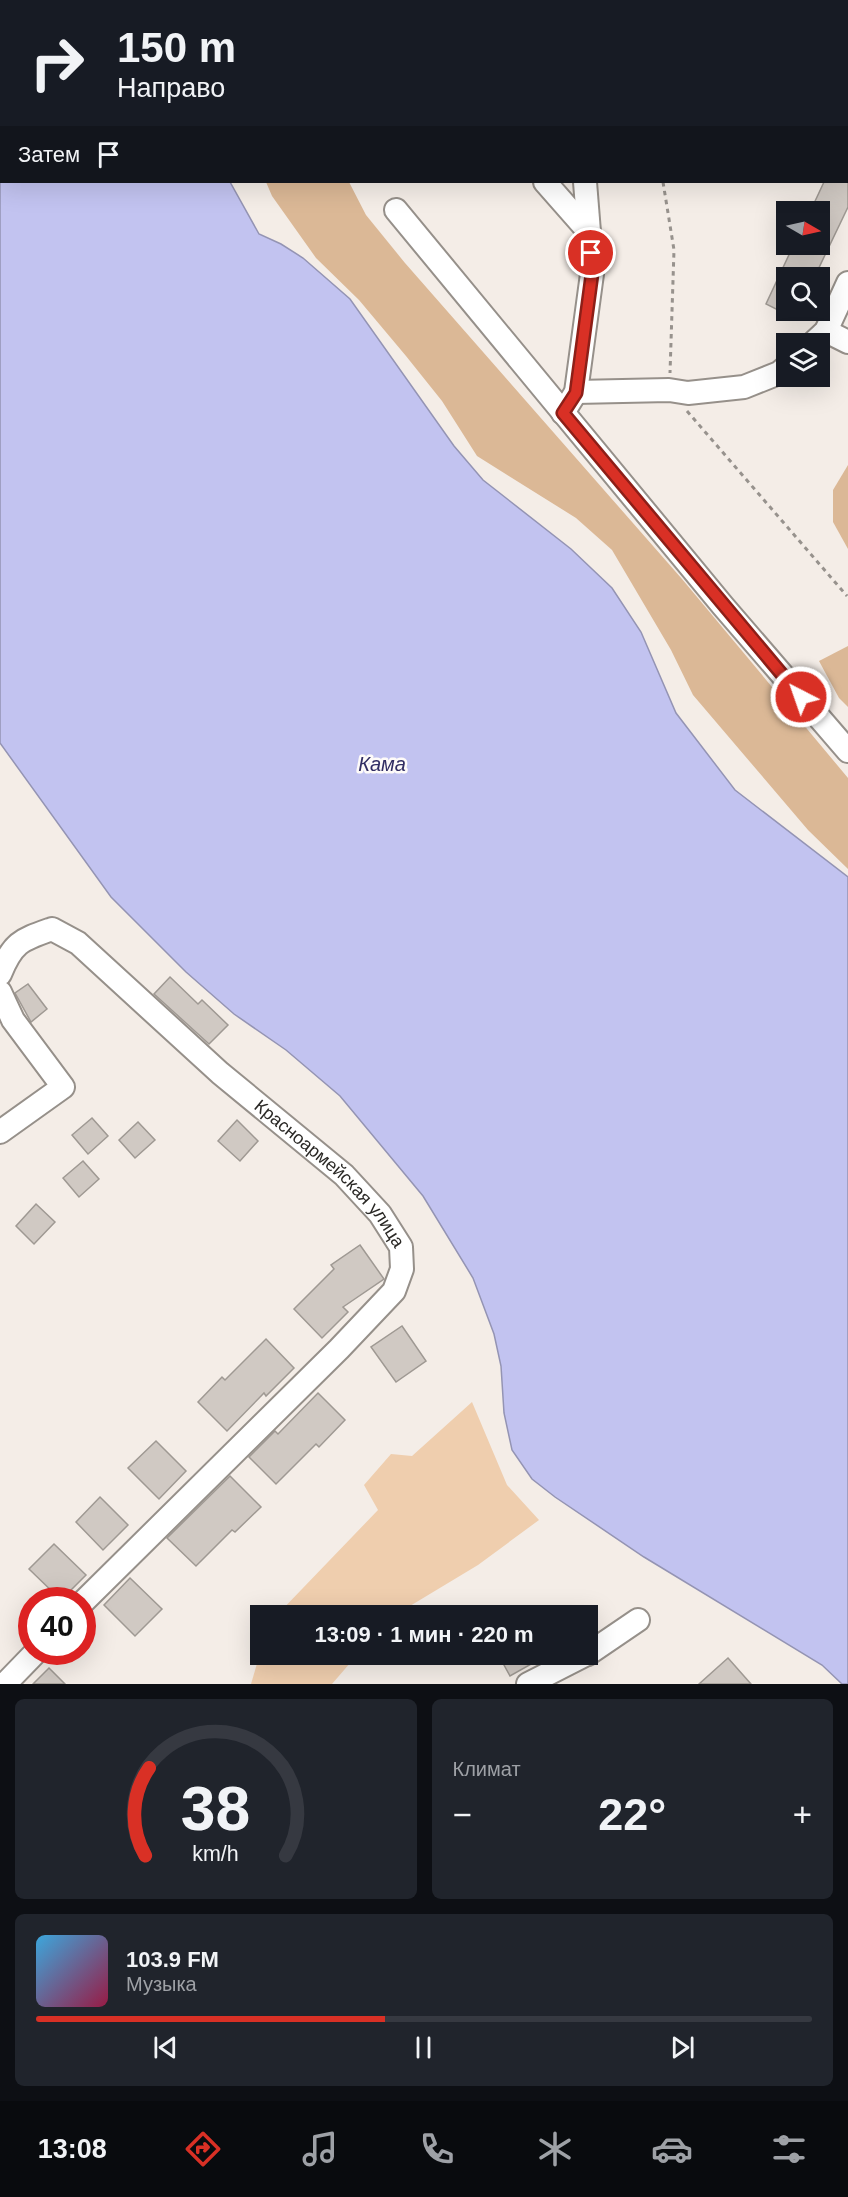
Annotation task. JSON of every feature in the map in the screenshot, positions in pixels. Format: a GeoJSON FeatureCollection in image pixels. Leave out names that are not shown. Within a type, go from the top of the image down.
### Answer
{"type":"FeatureCollection","features":[{"type":"Feature","properties":{"kind":"street"},"geometry":{"type":"LineString","coordinates":[[546,183],[589,232]]}},
{"type":"Feature","properties":{"kind":"street"},"geometry":{"type":"LineString","coordinates":[[563,413],[576,393],[592,274],[585,183]]}},
{"type":"Feature","properties":{"kind":"street"},"geometry":{"type":"LineString","coordinates":[[396,210],[723,606],[848,751]]}},
{"type":"Feature","properties":{"kind":"street"},"geometry":{"type":"LineString","coordinates":[[821,333],[848,283]]}},
{"type":"Feature","properties":{"kind":"street"},"geometry":{"type":"LineString","coordinates":[[830,339],[848,342]]}},
{"type":"Feature","properties":{"kind":"street"},"geometry":{"type":"LineString","coordinates":[[576,393],[669,390],[688,393],[744,387],[776,374]]}},
{"type":"Feature","properties":{"kind":"street","name":"Красноармейская улица"},"geometry":{"type":"LineString","coordinates":[[0,974],[7,957],[24,939],[52,929],[78,943],[220,1073],[344,1175],[380,1214],[401,1247],[402,1269],[394,1291],[339,1349],[96,1590]]}},
{"type":"Feature","properties":{"kind":"street"},"geometry":{"type":"LineString","coordinates":[[0,992],[14,1020],[63,1087],[0,1132]]}},
{"type":"Feature","properties":{"kind":"street"},"geometry":{"type":"LineString","coordinates":[[598,1647],[638,1620]]}},
{"type":"Feature","properties":{"kind":"street"},"geometry":{"type":"LineString","coordinates":[[5,1684],[23,1665]]}},
{"type":"Feature","properties":{"kind":"street"},"geometry":{"type":"LineString","coordinates":[[528,1684],[566,1665]]}},
{"type":"Feature","properties":{"kind":"shaded area"},"geometry":{"type":"Polygon","coordinates":[[[266,183],[350,183],[366,215],[405,263],[682,579],[848,778],[848,869],[808,830],[693,695],[671,650],[612,550],[576,518],[477,456],[442,401],[359,300],[316,258],[272,196],[266,183]]]}},
{"type":"Feature","properties":{"kind":"shaded area"},"geometry":{"type":"Polygon","coordinates":[[[848,465],[848,549],[833,522],[833,490],[848,465]]]}},
{"type":"Feature","properties":{"kind":"shaded area"},"geometry":{"type":"Polygon","coordinates":[[[848,646],[848,707],[839,698],[819,661],[848,646]]]}},
{"type":"Feature","properties":{"kind":"shaded area"},"geometry":{"type":"Polygon","coordinates":[[[472,1402],[507,1485],[539,1520],[478,1565],[412,1605],[287,1605],[378,1510],[364,1485],[391,1454],[412,1456],[472,1402]]]}},
{"type":"Feature","properties":{"kind":"shaded area"},"geometry":{"type":"Polygon","coordinates":[[[257,1665],[348,1665],[332,1684],[251,1684],[257,1665]]]}},
{"type":"Feature","properties":{"kind":"water","name":"Кама"},"geometry":{"type":"Polygon","coordinates":[[[0,183],[231,183],[259,234],[303,258],[350,299],[454,446],[483,480],[571,549],[612,588],[641,632],[676,713],[735,790],[848,877],[848,1684],[842,1684],[822,1665],[644,1557],[532,1479],[512,1450],[504,1413],[501,1366],[494,1334],[473,1278],[423,1196],[340,1096],[286,1050],[234,1014],[186,972],[111,897],[0,743],[0,183]]]}},
{"type":"Feature","properties":{"kind":"building"},"geometry":{"type":"Polygon","coordinates":[[[824,183],[848,183],[848,207],[830,245],[830,201],[815,201],[824,183]]]}},
{"type":"Feature","properties":{"kind":"building"},"geometry":{"type":"Polygon","coordinates":[[[789,255],[825,255],[819,267],[783,267],[789,255]]]}},
{"type":"Feature","properties":{"kind":"building"},"geometry":{"type":"Polygon","coordinates":[[[776,283],[776,309],[766,304],[776,283]]]}},
{"type":"Feature","properties":{"kind":"building"},"geometry":{"type":"Polygon","coordinates":[[[170,977],[198,1004],[202,1000],[228,1025],[209,1044],[154,994],[170,977]]]}},
{"type":"Feature","properties":{"kind":"building"},"geometry":{"type":"Polygon","coordinates":[[[28,984],[47,1009],[31,1022],[15,993],[28,984]]]}},
{"type":"Feature","properties":{"kind":"building"},"geometry":{"type":"Polygon","coordinates":[[[92,1118],[108,1136],[88,1154],[72,1135],[92,1118]]]}},
{"type":"Feature","properties":{"kind":"building"},"geometry":{"type":"Polygon","coordinates":[[[237,1120],[258,1141],[240,1161],[218,1141],[237,1120]]]}},
{"type":"Feature","properties":{"kind":"building"},"geometry":{"type":"Polygon","coordinates":[[[138,1122],[155,1140],[135,1158],[119,1140],[138,1122]]]}},
{"type":"Feature","properties":{"kind":"building"},"geometry":{"type":"Polygon","coordinates":[[[83,1161],[99,1179],[79,1197],[63,1178],[83,1161]]]}},
{"type":"Feature","properties":{"kind":"building"},"geometry":{"type":"Polygon","coordinates":[[[36,1204],[55,1222],[34,1244],[16,1226],[36,1204]]]}},
{"type":"Feature","properties":{"kind":"building"},"geometry":{"type":"Polygon","coordinates":[[[360,1245],[384,1279],[343,1307],[348,1312],[322,1338],[294,1309],[334,1269],[331,1265],[360,1245]]]}},
{"type":"Feature","properties":{"kind":"building"},"geometry":{"type":"Polygon","coordinates":[[[402,1326],[426,1361],[396,1382],[371,1347],[402,1326]]]}},
{"type":"Feature","properties":{"kind":"building"},"geometry":{"type":"Polygon","coordinates":[[[266,1339],[294,1368],[266,1396],[264,1393],[227,1431],[198,1402],[222,1377],[225,1380],[266,1339]]]}},
{"type":"Feature","properties":{"kind":"building"},"geometry":{"type":"Polygon","coordinates":[[[318,1393],[345,1420],[319,1447],[316,1444],[276,1484],[249,1457],[275,1431],[278,1434],[318,1393]]]}},
{"type":"Feature","properties":{"kind":"building"},"geometry":{"type":"Polygon","coordinates":[[[156,1441],[186,1471],[159,1499],[128,1468],[156,1441]]]}},
{"type":"Feature","properties":{"kind":"building"},"geometry":{"type":"Polygon","coordinates":[[[230,1476],[261,1507],[235,1532],[232,1530],[196,1566],[167,1538],[230,1476]]]}},
{"type":"Feature","properties":{"kind":"building"},"geometry":{"type":"Polygon","coordinates":[[[100,1497],[128,1525],[103,1550],[76,1522],[100,1497]]]}},
{"type":"Feature","properties":{"kind":"building"},"geometry":{"type":"Polygon","coordinates":[[[54,1544],[86,1575],[74,1587],[48,1587],[29,1569],[54,1544]]]}},
{"type":"Feature","properties":{"kind":"building"},"geometry":{"type":"Polygon","coordinates":[[[130,1578],[162,1609],[135,1636],[104,1605],[130,1578]]]}},
{"type":"Feature","properties":{"kind":"building"},"geometry":{"type":"Polygon","coordinates":[[[728,1658],[751,1684],[699,1684],[728,1658]]]}},
{"type":"Feature","properties":{"kind":"building"},"geometry":{"type":"Polygon","coordinates":[[[504,1665],[530,1665],[510,1676],[504,1665]]]}},
{"type":"Feature","properties":{"kind":"building"},"geometry":{"type":"Polygon","coordinates":[[[49,1668],[65,1684],[33,1684],[49,1668]]]}},
{"type":"Feature","properties":{"kind":"route"},"geometry":{"type":"LineString","coordinates":[[591,253],[592,274],[576,393],[563,413],[801,697]]}}]}
